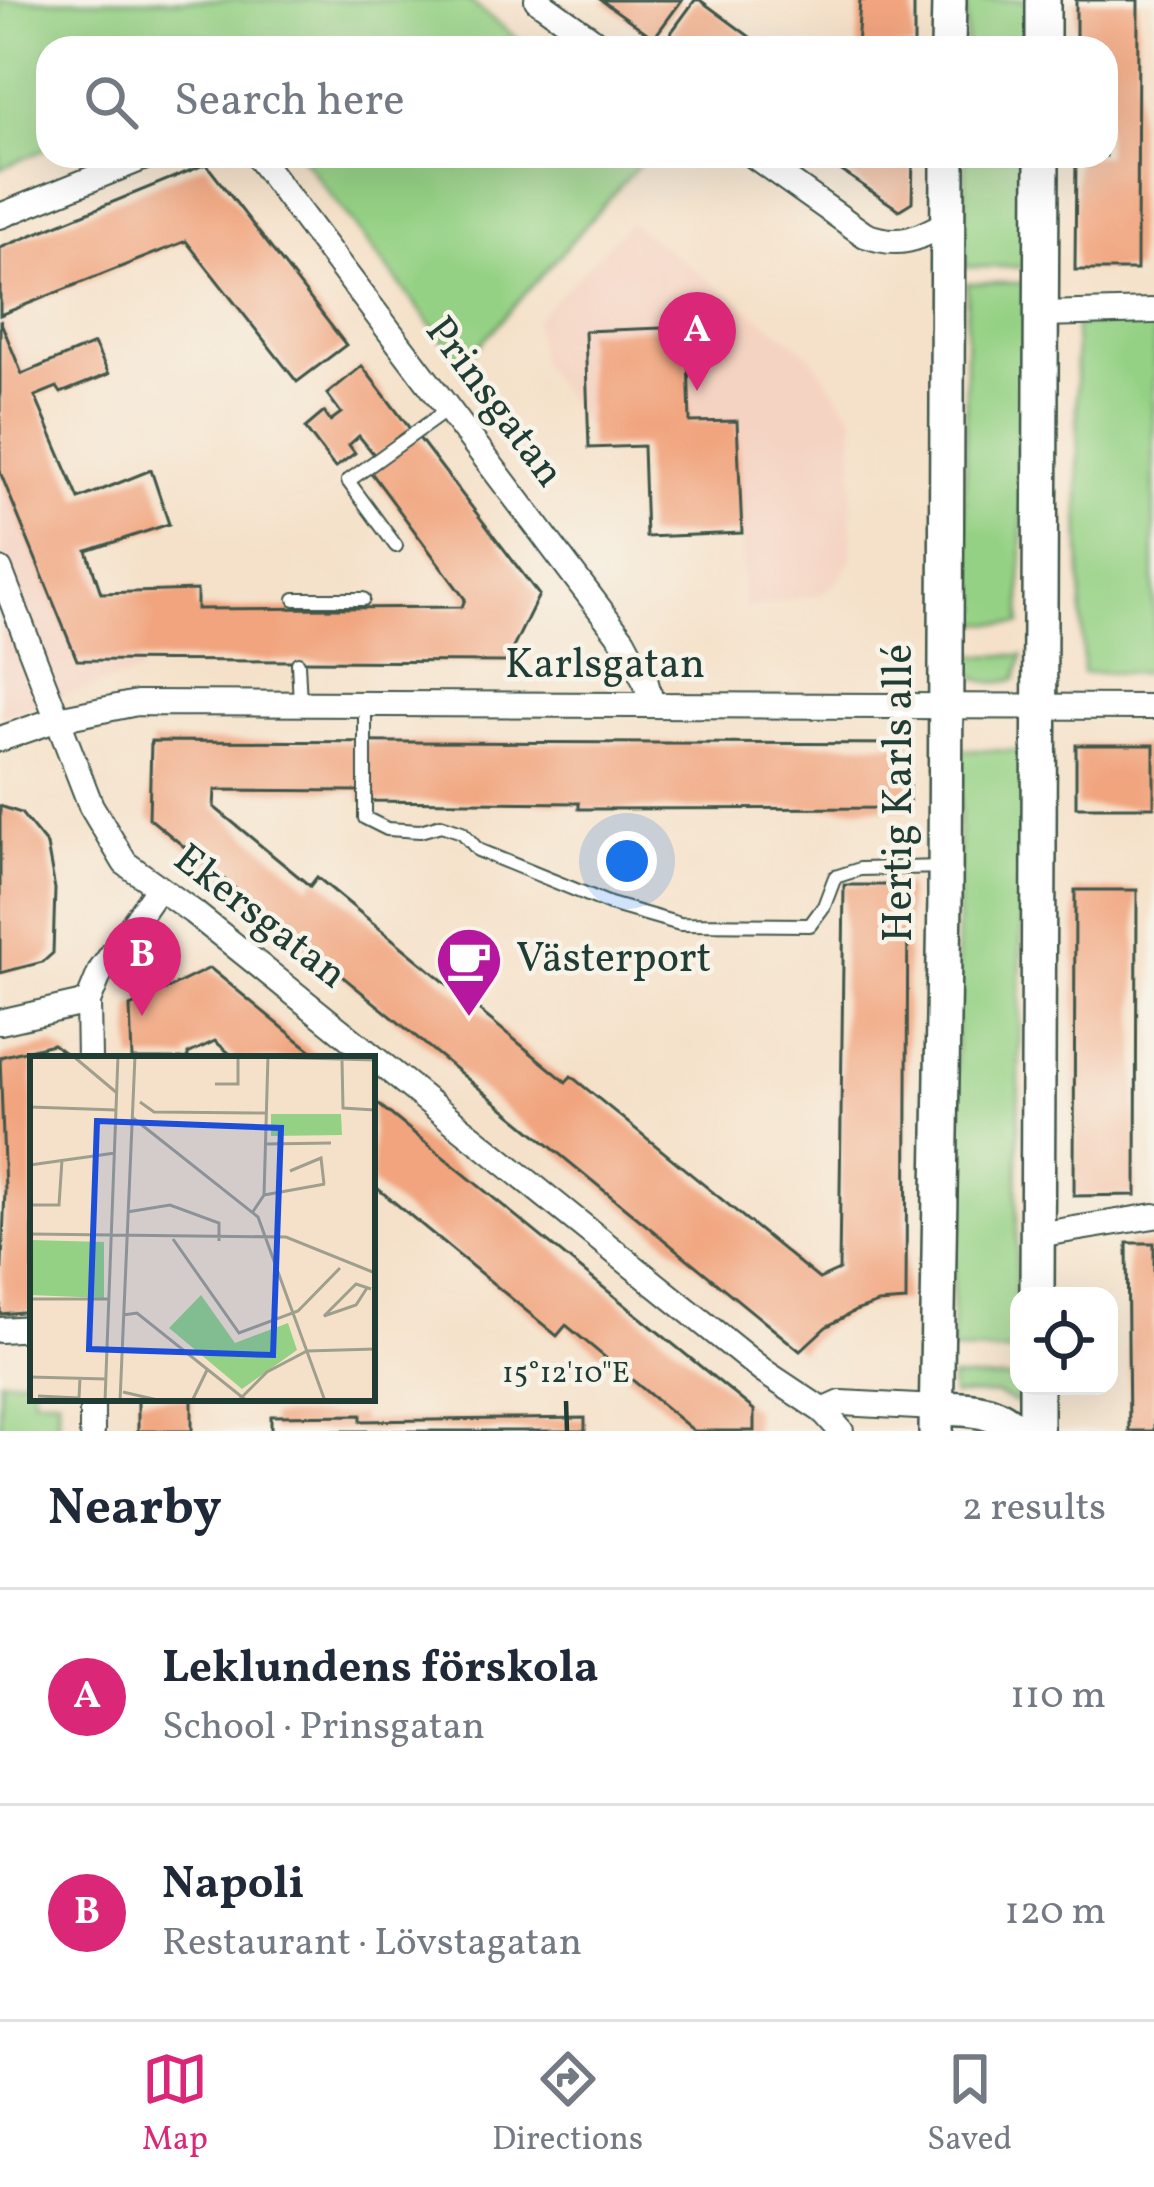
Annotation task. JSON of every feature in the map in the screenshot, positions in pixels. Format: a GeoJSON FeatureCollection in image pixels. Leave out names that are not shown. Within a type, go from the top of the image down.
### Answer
{"type":"FeatureCollection","features":[{"type":"Feature","properties":{"kind":"main road"},"geometry":{"type":"LineString","coordinates":[[948,36],[949,0]]}},
{"type":"Feature","properties":{"kind":"main road"},"geometry":{"type":"LineString","coordinates":[[1043,0],[1043,36]]}},
{"type":"Feature","properties":{"kind":"main road","name":"Hertig Karls allé"},"geometry":{"type":"LineString","coordinates":[[936,1420],[945,867],[948,168]]}},
{"type":"Feature","properties":{"kind":"main road"},"geometry":{"type":"LineString","coordinates":[[1037,1287],[1042,168]]}},
{"type":"Feature","properties":{"kind":"main road"},"geometry":{"type":"LineString","coordinates":[[1036,1395],[1036,1431]]}},
{"type":"Feature","properties":{"kind":"main road"},"geometry":{"type":"LineString","coordinates":[[936,1420],[977,1409],[1009,1423],[1015,1431]]}},
{"type":"Feature","properties":{"kind":"street"},"geometry":{"type":"LineString","coordinates":[[537,0],[587,36]]}},
{"type":"Feature","properties":{"kind":"street"},"geometry":{"type":"LineString","coordinates":[[0,216],[118,168]]}},
{"type":"Feature","properties":{"kind":"street","name":"Prinsgatan"},"geometry":{"type":"LineString","coordinates":[[265,168],[623,640],[652,705]]}},
{"type":"Feature","properties":{"kind":"street"},"geometry":{"type":"LineString","coordinates":[[771,168],[865,235],[883,242],[913,242],[948,222]]}},
{"type":"Feature","properties":{"kind":"street"},"geometry":{"type":"LineString","coordinates":[[1042,314],[1154,311]]}},
{"type":"Feature","properties":{"kind":"street","name":"Ekersgatan"},"geometry":{"type":"LineString","coordinates":[[0,570],[91,806],[125,863],[368,1056]]}},
{"type":"Feature","properties":{"kind":"street","name":"Karlsgatan"},"geometry":{"type":"LineString","coordinates":[[0,739],[58,719],[137,703],[1154,706]]}},
{"type":"Feature","properties":{"kind":"street"},"geometry":{"type":"LineString","coordinates":[[89,1056],[88,1002],[101,970],[158,888]]}},
{"type":"Feature","properties":{"kind":"street"},"geometry":{"type":"LineString","coordinates":[[0,1022],[88,1002]]}},
{"type":"Feature","properties":{"kind":"street","name":"Ekersgatan"},"geometry":{"type":"LineString","coordinates":[[375,1061],[821,1421],[841,1431]]}},
{"type":"Feature","properties":{"kind":"street"},"geometry":{"type":"LineString","coordinates":[[1037,1235],[1154,1216]]}},
{"type":"Feature","properties":{"kind":"street"},"geometry":{"type":"LineString","coordinates":[[0,1330],[30,1328]]}},
{"type":"Feature","properties":{"kind":"street"},"geometry":{"type":"LineString","coordinates":[[821,1421],[841,1403],[936,1420]]}},
{"type":"Feature","properties":{"kind":"lane"},"geometry":{"type":"LineString","coordinates":[[396,545],[348,482],[448,409]]}},
{"type":"Feature","properties":{"kind":"lane"},"geometry":{"type":"LineString","coordinates":[[295,599],[363,599]]}},
{"type":"Feature","properties":{"kind":"lane"},"geometry":{"type":"LineString","coordinates":[[298,663],[301,704]]}},
{"type":"Feature","properties":{"kind":"lane"},"geometry":{"type":"LineString","coordinates":[[364,704],[365,818],[387,829],[420,831],[441,825],[462,832],[478,850],[610,904],[680,924],[810,925],[824,906],[835,877],[860,869],[945,867]]}},
{"type":"Feature","properties":{"kind":"shaded area"},"geometry":{"type":"Polygon","coordinates":[[[630,222],[808,353],[854,417],[851,558],[840,580],[820,595],[744,609],[741,534],[646,537],[643,446],[589,448],[588,428],[540,364],[535,320],[630,222]]]}},
{"type":"Feature","properties":{"kind":"shaded area"},"geometry":{"type":"Polygon","coordinates":[[[0,306],[142,672],[0,715],[0,306]]]}},
{"type":"Feature","properties":{"kind":"green space"},"geometry":{"type":"Polygon","coordinates":[[[0,0],[468,0],[514,36],[36,36],[36,153],[0,169],[0,0]]]}},
{"type":"Feature","properties":{"kind":"green space"},"geometry":{"type":"Polygon","coordinates":[[[966,0],[1026,0],[1026,36],[966,36],[966,0]]]}},
{"type":"Feature","properties":{"kind":"green space"},"geometry":{"type":"Polygon","coordinates":[[[310,168],[636,168],[462,365],[310,168]]]}},
{"type":"Feature","properties":{"kind":"green space"},"geometry":{"type":"Polygon","coordinates":[[[965,168],[1025,168],[1025,267],[965,267],[965,168]]]}},
{"type":"Feature","properties":{"kind":"green space"},"geometry":{"type":"Polygon","coordinates":[[[967,283],[1025,283],[1021,624],[963,623],[967,283]]]}},
{"type":"Feature","properties":{"kind":"green space"},"geometry":{"type":"Polygon","coordinates":[[[1075,324],[1154,324],[1154,673],[1083,673],[1075,324]]]}},
{"type":"Feature","properties":{"kind":"green space"},"geometry":{"type":"Polygon","coordinates":[[[1023,655],[1016,679],[994,683],[970,673],[963,656],[1023,655]]]}},
{"type":"Feature","properties":{"kind":"green space"},"geometry":{"type":"Polygon","coordinates":[[[960,750],[1024,751],[1016,1287],[1010,1287],[1010,1352],[952,1351],[960,750]]]}},
{"type":"Feature","properties":{"kind":"green space"},"geometry":{"type":"Polygon","coordinates":[[[30,1378],[30,1401],[58,1401],[58,1431],[0,1431],[0,1380],[30,1378]]]}},
{"type":"Feature","properties":{"kind":"green space"},"geometry":{"type":"Polygon","coordinates":[[[951,1378],[1010,1379],[1010,1395],[1019,1395],[1019,1404],[996,1394],[952,1395],[951,1378]]]}},
{"type":"Feature","properties":{"kind":"building"},"geometry":{"type":"Polygon","coordinates":[[[601,0],[682,0],[651,36],[601,0]]]}},
{"type":"Feature","properties":{"kind":"building"},"geometry":{"type":"Polygon","coordinates":[[[695,0],[700,0],[749,36],[669,36],[695,0]]]}},
{"type":"Feature","properties":{"kind":"building"},"geometry":{"type":"Polygon","coordinates":[[[860,0],[914,0],[914,36],[858,36],[860,0]]]}},
{"type":"Feature","properties":{"kind":"building"},"geometry":{"type":"Polygon","coordinates":[[[1076,0],[1138,0],[1137,270],[1075,270],[1076,168],[1118,168],[1118,36],[1076,36],[1076,0]]]}},
{"type":"Feature","properties":{"kind":"building"},"geometry":{"type":"Polygon","coordinates":[[[196,168],[209,168],[346,345],[297,382],[186,241],[0,315],[0,248],[196,168]]]}},
{"type":"Feature","properties":{"kind":"building"},"geometry":{"type":"Polygon","coordinates":[[[837,168],[913,168],[912,202],[899,210],[837,168]]]}},
{"type":"Feature","properties":{"kind":"building"},"geometry":{"type":"Polygon","coordinates":[[[0,320],[22,374],[94,344],[109,374],[61,393],[57,387],[35,396],[79,499],[151,470],[169,524],[87,551],[101,593],[197,590],[197,609],[462,607],[465,599],[370,471],[416,434],[539,595],[506,662],[77,660],[0,472],[0,320]]]}},
{"type":"Feature","properties":{"kind":"building"},"geometry":{"type":"Polygon","coordinates":[[[687,327],[690,422],[737,421],[742,533],[646,537],[643,446],[589,448],[585,331],[687,327]]]}},
{"type":"Feature","properties":{"kind":"building"},"geometry":{"type":"Polygon","coordinates":[[[362,366],[411,430],[376,457],[359,436],[349,445],[355,453],[335,468],[305,428],[324,412],[330,421],[341,413],[327,394],[362,366]]]}},
{"type":"Feature","properties":{"kind":"building"},"geometry":{"type":"Polygon","coordinates":[[[151,741],[910,744],[909,808],[579,809],[579,803],[360,801],[359,791],[215,790],[214,807],[310,886],[317,877],[566,1082],[571,1076],[819,1279],[839,1270],[844,885],[908,885],[906,1301],[855,1311],[826,1327],[800,1351],[149,818],[151,741]]]}},
{"type":"Feature","properties":{"kind":"building"},"geometry":{"type":"Polygon","coordinates":[[[1076,745],[1154,745],[1154,807],[1076,807],[1076,745]]]}},
{"type":"Feature","properties":{"kind":"building"},"geometry":{"type":"Polygon","coordinates":[[[0,806],[21,813],[47,845],[55,889],[53,953],[43,962],[0,973],[0,806]]]}},
{"type":"Feature","properties":{"kind":"building"},"geometry":{"type":"Polygon","coordinates":[[[1075,890],[1137,890],[1136,1195],[1074,1196],[1075,890]]]}},
{"type":"Feature","properties":{"kind":"building"},"geometry":{"type":"Polygon","coordinates":[[[210,968],[318,1056],[232,1056],[215,1041],[188,1056],[132,1056],[130,1007],[210,968]]]}},
{"type":"Feature","properties":{"kind":"building"},"geometry":{"type":"Polygon","coordinates":[[[53,1044],[69,1056],[30,1056],[30,1311],[0,1314],[5,1190],[0,1057],[53,1044]]]}},
{"type":"Feature","properties":{"kind":"building"},"geometry":{"type":"Polygon","coordinates":[[[375,1101],[754,1410],[754,1431],[694,1431],[566,1325],[557,1336],[375,1186],[375,1101]]]}},
{"type":"Feature","properties":{"kind":"building"},"geometry":{"type":"Polygon","coordinates":[[[1127,1243],[1154,1243],[1154,1431],[1129,1431],[1127,1243]]]}},
{"type":"Feature","properties":{"kind":"building"},"geometry":{"type":"Polygon","coordinates":[[[138,1401],[192,1401],[192,1431],[138,1431],[138,1401]]]}},
{"type":"Feature","properties":{"kind":"building"},"geometry":{"type":"Polygon","coordinates":[[[361,1415],[361,1421],[585,1418],[585,1431],[271,1431],[271,1416],[361,1415]]]}},
{"type":"Feature","properties":{"kind":"place","name":"Leklundens förskola"},"geometry":{"type":"Point","coordinates":[697,391]}},
{"type":"Feature","properties":{"kind":"place","name":"Napoli"},"geometry":{"type":"Point","coordinates":[142,1016]}},
{"type":"Feature","properties":{"kind":"place","name":"Västerport"},"geometry":{"type":"Point","coordinates":[469,1019]}}]}
